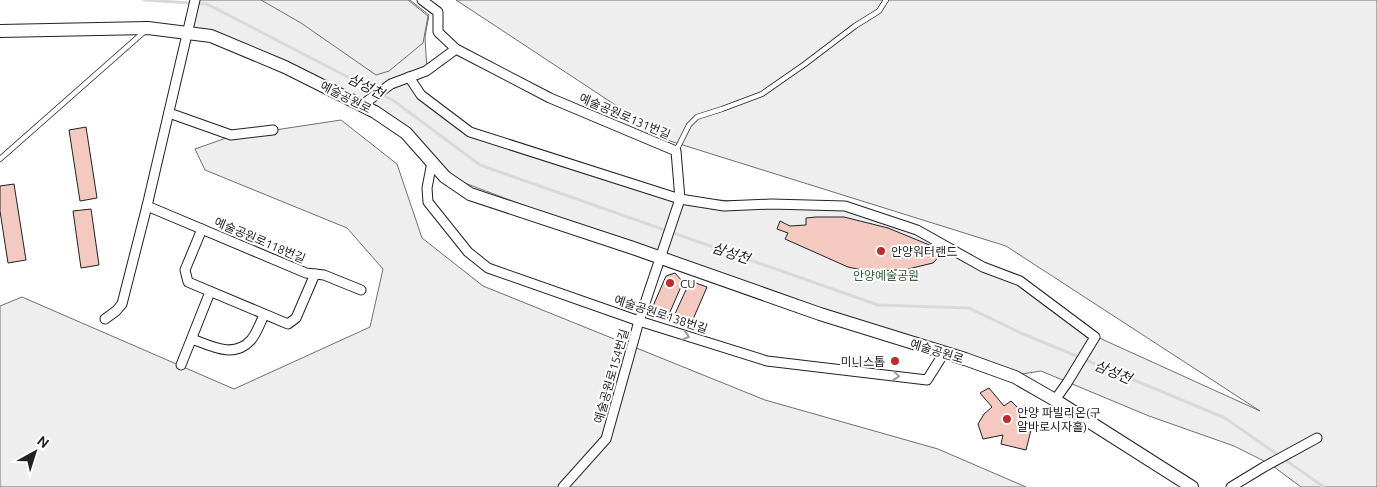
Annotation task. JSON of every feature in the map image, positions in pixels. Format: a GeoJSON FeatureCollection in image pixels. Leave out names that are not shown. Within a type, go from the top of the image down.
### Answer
{"type":"FeatureCollection","features":[{"type":"Feature","properties":{"kind":"street"},"geometry":{"type":"LineString","coordinates":[[105,319],[122,304],[147,206],[194,0]]}},
{"type":"Feature","properties":{"kind":"street","name":"예술공원로131번길"},"geometry":{"type":"LineString","coordinates":[[422,0],[438,12],[438,32],[456,49],[550,98],[676,152]]}},
{"type":"Feature","properties":{"kind":"street","name":"예술공원로"},"geometry":{"type":"LineString","coordinates":[[0,31],[189,28],[211,36],[366,102],[406,133],[445,177],[470,194],[662,252],[820,314],[944,353],[1015,378],[1055,400],[1192,487]]}},
{"type":"Feature","properties":{"kind":"street"},"geometry":{"type":"LineString","coordinates":[[366,102],[391,84],[426,71],[456,49]]}},
{"type":"Feature","properties":{"kind":"street"},"geometry":{"type":"LineString","coordinates":[[408,77],[421,94],[470,132],[680,199],[724,206],[771,204],[845,206],[917,230],[983,267],[1020,281],[1095,337],[1055,400]]}},
{"type":"Feature","properties":{"kind":"street"},"geometry":{"type":"LineString","coordinates":[[169,113],[231,135],[273,130]]}},
{"type":"Feature","properties":{"kind":"street"},"geometry":{"type":"LineString","coordinates":[[676,152],[680,199]]}},
{"type":"Feature","properties":{"kind":"street","name":"예술공원로138번길"},"geometry":{"type":"LineString","coordinates":[[432,162],[427,188],[428,202],[468,252],[488,268],[639,320],[767,361],[927,380],[944,353]]}},
{"type":"Feature","properties":{"kind":"street","name":"예술공원로154번길"},"geometry":{"type":"LineString","coordinates":[[563,487],[606,440],[639,320],[680,199]]}},
{"type":"Feature","properties":{"kind":"street","name":"예술공원로118번길"},"geometry":{"type":"LineString","coordinates":[[147,206],[202,229],[306,273],[315,274],[296,318],[288,324],[188,282],[185,270],[202,229]]}},
{"type":"Feature","properties":{"kind":"street"},"geometry":{"type":"LineString","coordinates":[[315,274],[324,275],[361,290]]}},
{"type":"Feature","properties":{"kind":"street"},"geometry":{"type":"LineString","coordinates":[[181,365],[210,292]]}},
{"type":"Feature","properties":{"kind":"street"},"geometry":{"type":"LineString","coordinates":[[192,339],[219,349],[232,351],[251,340],[264,315]]}},
{"type":"Feature","properties":{"kind":"street"},"geometry":{"type":"LineString","coordinates":[[1231,487],[1235,483],[1314,440]]}},
{"type":"Feature","properties":{"kind":"lane","name":"예술공원로131번길"},"geometry":{"type":"LineString","coordinates":[[676,152],[688,125],[697,117],[762,94],[855,26],[879,11],[886,0]]}},
{"type":"Feature","properties":{"kind":"lane"},"geometry":{"type":"LineString","coordinates":[[0,159],[148,28]]}},
{"type":"Feature","properties":{"kind":"green space","name":"안양예술공원"},"geometry":{"type":"Polygon","coordinates":[[[195,0],[410,0],[429,15],[425,37],[427,71],[410,76],[422,94],[471,132],[680,198],[807,205],[845,205],[918,229],[958,252],[1021,280],[1095,336],[1260,411],[1006,246],[670,141],[456,0],[1377,0],[1377,487],[1301,487],[1270,464],[1234,446],[1149,416],[1041,371],[1016,375],[661,257],[446,176],[376,111],[189,32],[195,0]]]}},
{"type":"Feature","properties":{"kind":"green space"},"geometry":{"type":"Polygon","coordinates":[[[341,120],[397,164],[422,238],[483,286],[765,400],[938,449],[1026,487],[0,487],[0,306],[22,297],[234,389],[370,327],[383,269],[347,228],[205,170],[195,149],[229,137],[341,120]]]}},
{"type":"Feature","properties":{"kind":"shaded area"},"geometry":{"type":"Polygon","coordinates":[[[261,0],[408,0],[428,16],[423,43],[389,71],[376,75],[301,23],[261,0]]]}},
{"type":"Feature","properties":{"kind":"building"},"geometry":{"type":"Polygon","coordinates":[[[86,127],[97,198],[80,201],[69,130],[86,127]]]}},
{"type":"Feature","properties":{"kind":"building"},"geometry":{"type":"Polygon","coordinates":[[[14,184],[26,260],[8,263],[0,211],[0,186],[14,184]]]}},
{"type":"Feature","properties":{"kind":"building"},"geometry":{"type":"Polygon","coordinates":[[[91,209],[99,265],[81,268],[73,211],[91,209]]]}},
{"type":"Feature","properties":{"kind":"building"},"geometry":{"type":"Polygon","coordinates":[[[844,217],[888,228],[944,251],[933,263],[908,269],[871,272],[848,267],[785,239],[788,233],[777,229],[780,221],[790,226],[806,225],[806,218],[844,217]]]}},
{"type":"Feature","properties":{"kind":"building"},"geometry":{"type":"Polygon","coordinates":[[[675,273],[683,282],[667,319],[650,313],[666,276],[675,273]]]}},
{"type":"Feature","properties":{"kind":"building"},"geometry":{"type":"Polygon","coordinates":[[[690,281],[707,287],[691,324],[674,316],[690,281]]]}},
{"type":"Feature","properties":{"kind":"building","name":"안양 파빌리온(구 알바로시자홀)"},"geometry":{"type":"Polygon","coordinates":[[[989,388],[1004,406],[1011,401],[1022,412],[1035,414],[1026,450],[1001,444],[1003,435],[983,439],[978,424],[984,414],[992,407],[980,393],[989,388]]]}},
{"type":"Feature","properties":{"kind":"waterway","name":"삼성천"},"geometry":{"type":"LineString","coordinates":[[144,0],[207,4],[394,101],[480,165],[878,305],[969,308],[1021,333],[1225,418],[1324,487]]}},
{"type":"Feature","properties":{"kind":"place","name":"안양워터랜드"},"geometry":{"type":"Point","coordinates":[881,251]}},
{"type":"Feature","properties":{"kind":"place","name":"CU"},"geometry":{"type":"Point","coordinates":[670,283]}},
{"type":"Feature","properties":{"kind":"place","name":"미니스톱"},"geometry":{"type":"Point","coordinates":[895,361]}},
{"type":"Feature","properties":{"kind":"place","name":"안양 파빌리온(구 알바로시자홀)"},"geometry":{"type":"Point","coordinates":[1007,419]}}]}
